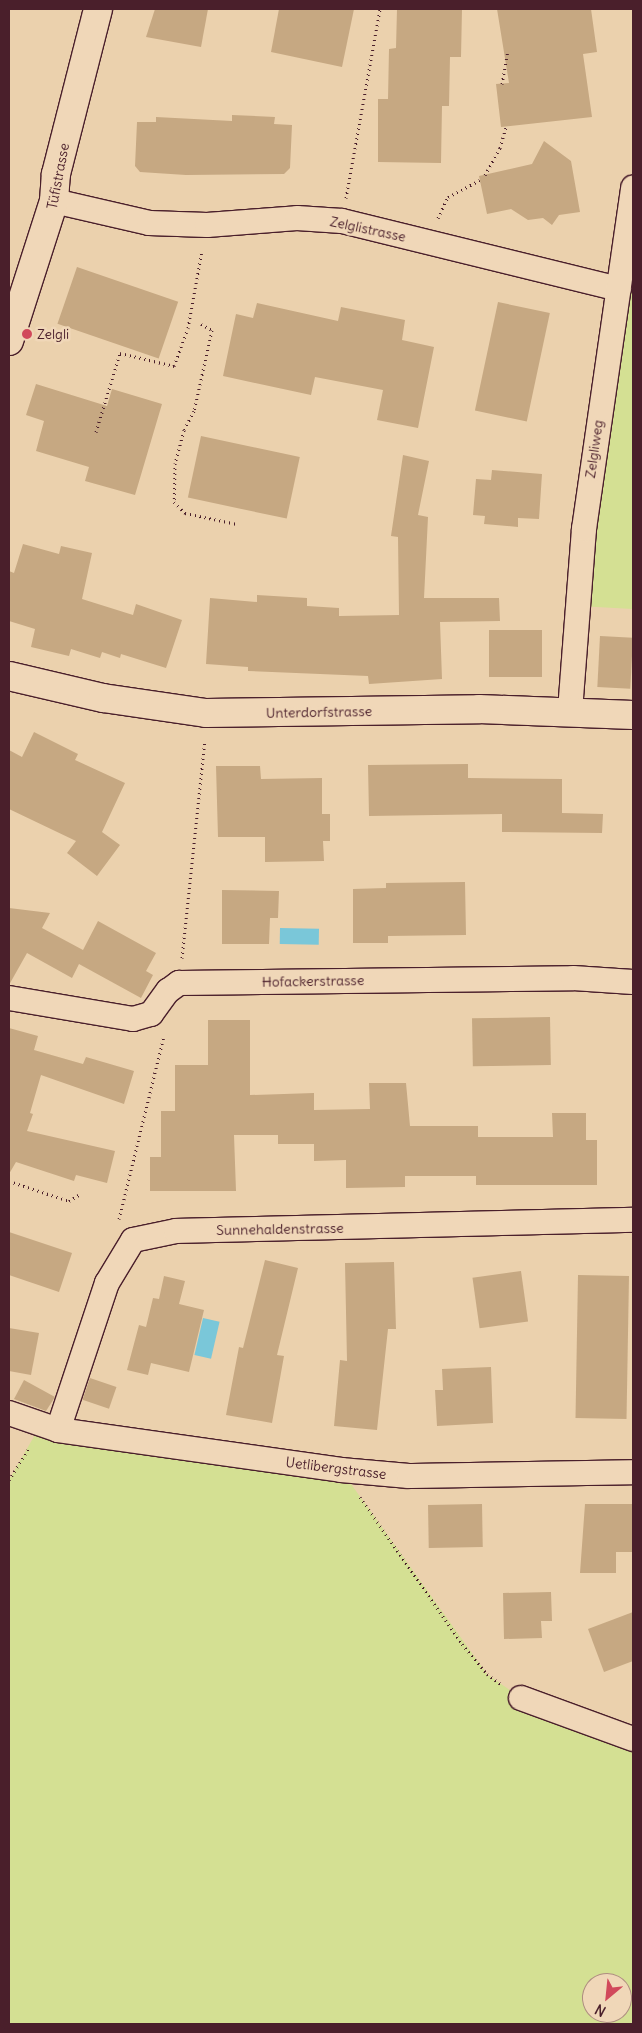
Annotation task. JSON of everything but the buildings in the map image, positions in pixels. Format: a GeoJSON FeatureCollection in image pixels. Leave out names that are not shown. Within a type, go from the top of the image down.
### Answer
{"type":"FeatureCollection","features":[{"type":"Feature","properties":{"kind":"street","name":"Tüfistrasse"},"geometry":{"type":"LineString","coordinates":[[9,341],[54,201],[56,174],[98,9]]}},
{"type":"Feature","properties":{"kind":"street","name":"Zelgliweg"},"geometry":{"type":"LineString","coordinates":[[570,711],[584,529],[633,188]]}},
{"type":"Feature","properties":{"kind":"street","name":"Zelglistrasse"},"geometry":{"type":"LineString","coordinates":[[54,201],[149,222],[207,225],[297,218],[342,222],[619,289]]}},
{"type":"Feature","properties":{"kind":"street","name":"Unterdorfstrasse"},"geometry":{"type":"LineString","coordinates":[[9,676],[104,698],[206,713],[570,711],[633,715]]}},
{"type":"Feature","properties":{"kind":"street","name":"Hofackerstrasse"},"geometry":{"type":"LineString","coordinates":[[9,998],[133,1018],[151,1014],[162,1000],[180,983],[573,978],[633,982]]}},
{"type":"Feature","properties":{"kind":"street","name":"Sunnehaldenstrasse"},"geometry":{"type":"LineString","coordinates":[[49,1428],[108,1283],[133,1240],[176,1231],[633,1220]]}},
{"type":"Feature","properties":{"kind":"street","name":"Uetlibergstrasse"},"geometry":{"type":"LineString","coordinates":[[9,1413],[49,1428],[341,1470],[410,1476],[633,1472]]}},
{"type":"Feature","properties":{"kind":"street"},"geometry":{"type":"LineString","coordinates":[[521,1698],[633,1739]]}},
{"type":"Feature","properties":{"kind":"path"},"geometry":{"type":"LineString","coordinates":[[342,222],[380,9]]}},
{"type":"Feature","properties":{"kind":"path"},"geometry":{"type":"LineString","coordinates":[[502,84],[508,51]]}},
{"type":"Feature","properties":{"kind":"path"},"geometry":{"type":"LineString","coordinates":[[485,175],[500,148],[506,127]]}},
{"type":"Feature","properties":{"kind":"path"},"geometry":{"type":"LineString","coordinates":[[431,243],[441,204],[480,180]]}},
{"type":"Feature","properties":{"kind":"path"},"geometry":{"type":"LineString","coordinates":[[96,432],[120,353],[174,366],[188,328],[207,225]]}},
{"type":"Feature","properties":{"kind":"path"},"geometry":{"type":"LineString","coordinates":[[201,324],[212,330],[194,411],[184,430],[175,463],[174,502],[185,513],[238,524]]}},
{"type":"Feature","properties":{"kind":"path"},"geometry":{"type":"LineString","coordinates":[[181,962],[204,746]]}},
{"type":"Feature","properties":{"kind":"path"},"geometry":{"type":"LineString","coordinates":[[116,1223],[170,1014],[162,1000]]}},
{"type":"Feature","properties":{"kind":"path"},"geometry":{"type":"LineString","coordinates":[[9,1181],[69,1202],[80,1194]]}},
{"type":"Feature","properties":{"kind":"path"},"geometry":{"type":"LineString","coordinates":[[9,1480],[49,1428]]}},
{"type":"Feature","properties":{"kind":"path"},"geometry":{"type":"LineString","coordinates":[[341,1470],[462,1644],[487,1674],[521,1698]]}},
{"type":"Feature","properties":{"kind":"green space"},"geometry":{"type":"Polygon","coordinates":[[[633,188],[633,609],[578,606],[633,188]]]}},
{"type":"Feature","properties":{"kind":"green space"},"geometry":{"type":"Polygon","coordinates":[[[40,1426],[341,1470],[487,1674],[521,1698],[633,1739],[633,2024],[9,2024],[9,1480],[40,1426]]]}},
{"type":"Feature","properties":{"kind":"water"},"geometry":{"type":"Polygon","coordinates":[[[280,928],[319,929],[319,945],[280,944],[280,928]]]}},
{"type":"Feature","properties":{"kind":"water"},"geometry":{"type":"Polygon","coordinates":[[[203,1318],[220,1322],[211,1359],[194,1355],[203,1318]]]}},
{"type":"Feature","properties":{"kind":"place","name":"Zelgli"},"geometry":{"type":"Point","coordinates":[27,334]}}]}
